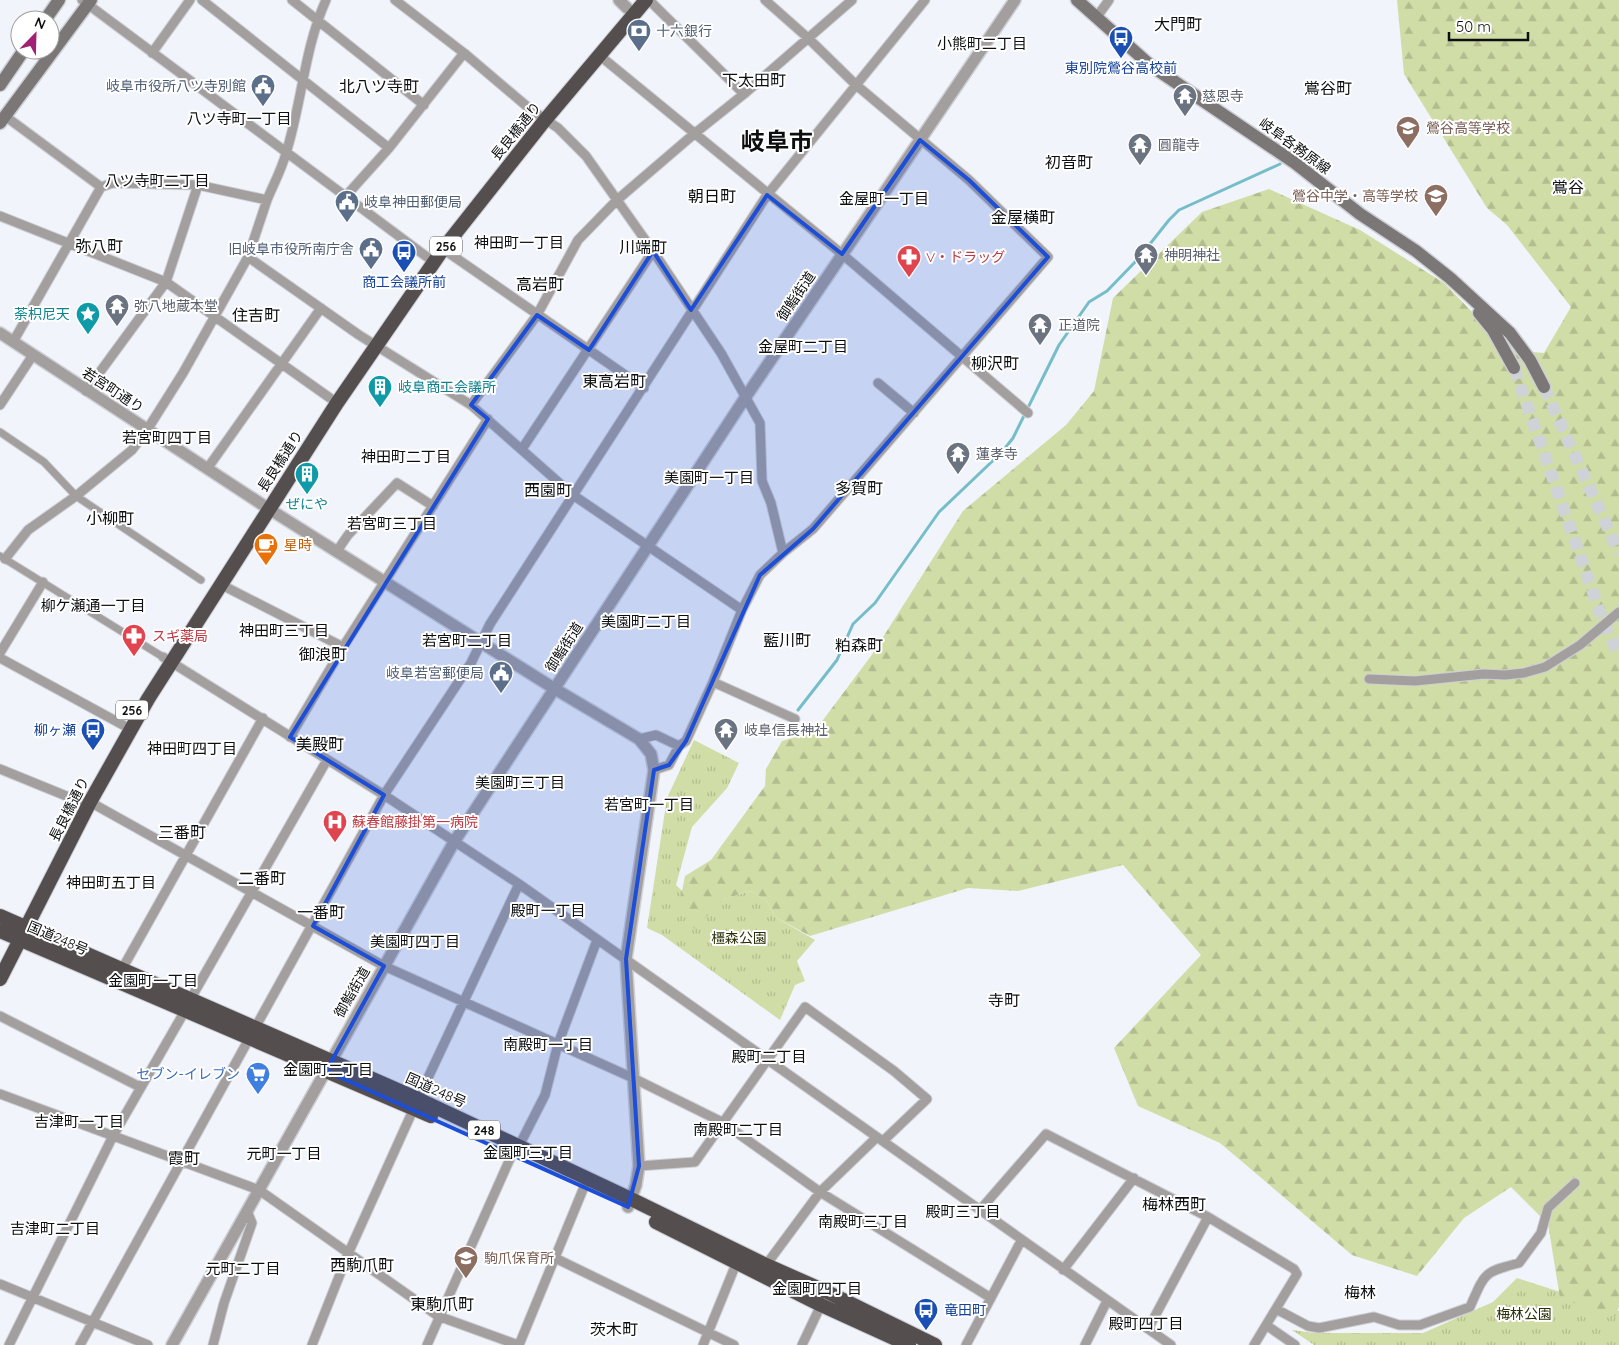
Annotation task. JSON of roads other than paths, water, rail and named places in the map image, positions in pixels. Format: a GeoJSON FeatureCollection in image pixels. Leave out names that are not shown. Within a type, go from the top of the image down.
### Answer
{"type":"FeatureCollection","features":[{"type":"Feature","properties":{"kind":"highway","name":"長良橋通り"},"geometry":{"type":"LineString","coordinates":[[86,802],[123,725],[427,257],[542,118],[647,0]]}},
{"type":"Feature","properties":{"kind":"highway","name":"長良橋通り"},"geometry":{"type":"LineString","coordinates":[[0,960],[166,660],[220,584],[330,398],[542,118],[626,2]]}},
{"type":"Feature","properties":{"kind":"highway"},"geometry":{"type":"LineString","coordinates":[[0,916],[15,932]]}},
{"type":"Feature","properties":{"kind":"highway","name":"長良橋通り"},"geometry":{"type":"LineString","coordinates":[[0,979],[15,932]]}},
{"type":"Feature","properties":{"kind":"highway","name":"国道248号"},"geometry":{"type":"LineString","coordinates":[[15,932],[121,971],[188,1004]]}},
{"type":"Feature","properties":{"kind":"highway","name":"国道248号"},"geometry":{"type":"LineString","coordinates":[[15,932],[188,1004],[416,1104],[827,1292],[935,1345]]}},
{"type":"Feature","properties":{"kind":"highway","name":"国道248号"},"geometry":{"type":"LineString","coordinates":[[516,1149],[584,1187],[629,1203],[736,1264],[909,1345]]}},
{"type":"Feature","properties":{"kind":"main road","name":"岐阜各務原線"},"geometry":{"type":"LineString","coordinates":[[1076,0],[1150,65],[1295,163],[1360,214],[1416,251],[1450,278],[1510,333],[1530,360],[1544,386]]}},
{"type":"Feature","properties":{"kind":"main road"},"geometry":{"type":"LineString","coordinates":[[3,120],[87,1]]}},
{"type":"Feature","properties":{"kind":"main road"},"geometry":{"type":"LineString","coordinates":[[0,85],[17,60]]}},
{"type":"Feature","properties":{"kind":"main road","name":"岐阜各務原線"},"geometry":{"type":"LineString","coordinates":[[1450,278],[1493,330],[1514,368]]}},
{"type":"Feature","properties":{"kind":"street"},"geometry":{"type":"LineString","coordinates":[[152,53],[190,0]]}},
{"type":"Feature","properties":{"kind":"street"},"geometry":{"type":"LineString","coordinates":[[202,0],[389,148]]}},
{"type":"Feature","properties":{"kind":"street"},"geometry":{"type":"LineString","coordinates":[[292,0],[424,105]]}},
{"type":"Feature","properties":{"kind":"street"},"geometry":{"type":"LineString","coordinates":[[326,0],[317,20],[286,154],[267,200],[248,257],[164,406],[132,450],[76,496],[28,530],[2,558],[263,718],[519,884],[1171,1345]]}},
{"type":"Feature","properties":{"kind":"street"},"geometry":{"type":"LineString","coordinates":[[395,0],[464,53],[542,118],[558,128],[586,156],[654,251],[691,310],[722,353],[760,423],[762,481],[771,503],[783,553]]}},
{"type":"Feature","properties":{"kind":"street"},"geometry":{"type":"LineString","coordinates":[[647,0],[744,94]]}},
{"type":"Feature","properties":{"kind":"street"},"geometry":{"type":"LineString","coordinates":[[654,770],[669,764],[679,746],[686,741],[713,682],[742,610],[760,575],[783,553],[813,529],[1048,257],[969,180],[855,84],[808,38],[765,0]]}},
{"type":"Feature","properties":{"kind":"street"},"geometry":{"type":"LineString","coordinates":[[472,405],[538,315],[578,240],[617,200],[744,94],[852,0]]}},
{"type":"Feature","properties":{"kind":"street"},"geometry":{"type":"LineString","coordinates":[[80,1345],[384,795],[471,663],[490,624],[767,195],[855,84],[925,0]]}},
{"type":"Feature","properties":{"kind":"street","name":"御鮨街道"},"geometry":{"type":"LineString","coordinates":[[172,1345],[454,842],[745,398],[1015,0]]}},
{"type":"Feature","properties":{"kind":"street"},"geometry":{"type":"LineString","coordinates":[[1096,18],[1109,0]]}},
{"type":"Feature","properties":{"kind":"street"},"geometry":{"type":"LineString","coordinates":[[87,1],[152,53],[286,154],[427,257]]}},
{"type":"Feature","properties":{"kind":"street"},"geometry":{"type":"LineString","coordinates":[[345,197],[389,148],[464,53]]}},
{"type":"Feature","properties":{"kind":"street"},"geometry":{"type":"LineString","coordinates":[[599,55],[767,195],[842,254],[962,358],[1028,412]]}},
{"type":"Feature","properties":{"kind":"street"},"geometry":{"type":"LineString","coordinates":[[3,120],[101,187]]}},
{"type":"Feature","properties":{"kind":"street"},"geometry":{"type":"LineString","coordinates":[[13,342],[101,187],[112,183],[198,185],[267,200]]}},
{"type":"Feature","properties":{"kind":"street"},"geometry":{"type":"LineString","coordinates":[[86,391],[166,282],[198,185]]}},
{"type":"Feature","properties":{"kind":"street"},"geometry":{"type":"LineString","coordinates":[[0,216],[166,282],[330,398]]}},
{"type":"Feature","properties":{"kind":"street"},"geometry":{"type":"LineString","coordinates":[[443,249],[644,388]]}},
{"type":"Feature","properties":{"kind":"street"},"geometry":{"type":"LineString","coordinates":[[522,449],[654,251]]}},
{"type":"Feature","properties":{"kind":"street"},"geometry":{"type":"LineString","coordinates":[[248,257],[321,308],[472,405],[574,495],[742,610]]}},
{"type":"Feature","properties":{"kind":"street"},"geometry":{"type":"LineString","coordinates":[[207,469],[321,308]]}},
{"type":"Feature","properties":{"kind":"street","name":"若宮町通り"},"geometry":{"type":"LineString","coordinates":[[0,333],[86,391],[265,506],[555,689],[639,739]]}},
{"type":"Feature","properties":{"kind":"street"},"geometry":{"type":"LineString","coordinates":[[0,405],[33,356]]}},
{"type":"Feature","properties":{"kind":"street"},"geometry":{"type":"LineString","coordinates":[[878,383],[914,413]]}},
{"type":"Feature","properties":{"kind":"street"},"geometry":{"type":"LineString","coordinates":[[290,736],[343,647],[488,419]]}},
{"type":"Feature","properties":{"kind":"street"},"geometry":{"type":"LineString","coordinates":[[0,432],[44,462],[76,496],[201,580]]}},
{"type":"Feature","properties":{"kind":"street"},"geometry":{"type":"LineString","coordinates":[[337,551],[348,535],[397,483],[433,506]]}},
{"type":"Feature","properties":{"kind":"street"},"geometry":{"type":"LineString","coordinates":[[0,653],[43,582]]}},
{"type":"Feature","properties":{"kind":"street"},"geometry":{"type":"LineString","coordinates":[[220,584],[343,647]]}},
{"type":"Feature","properties":{"kind":"street"},"geometry":{"type":"LineString","coordinates":[[1369,679],[1415,681],[1484,674],[1505,676],[1524,673],[1545,667],[1580,646],[1619,612]]}},
{"type":"Feature","properties":{"kind":"street"},"geometry":{"type":"LineString","coordinates":[[0,658],[123,725]]}},
{"type":"Feature","properties":{"kind":"street"},"geometry":{"type":"LineString","coordinates":[[713,682],[795,719]]}},
{"type":"Feature","properties":{"kind":"street"},"geometry":{"type":"LineString","coordinates":[[121,971],[263,718]]}},
{"type":"Feature","properties":{"kind":"street"},"geometry":{"type":"LineString","coordinates":[[629,1203],[639,1166],[626,959],[654,770],[651,754],[639,739],[656,735],[679,746]]}},
{"type":"Feature","properties":{"kind":"street"},"geometry":{"type":"LineString","coordinates":[[9,1345],[113,1136],[327,760]]}},
{"type":"Feature","properties":{"kind":"street"},"geometry":{"type":"LineString","coordinates":[[0,769],[86,802],[252,891],[384,966],[634,1078],[722,1122],[820,1192],[991,1298]]}},
{"type":"Feature","properties":{"kind":"street"},"geometry":{"type":"LineString","coordinates":[[312,1345],[348,1254],[519,884]]}},
{"type":"Feature","properties":{"kind":"street"},"geometry":{"type":"LineString","coordinates":[[427,1345],[438,1316],[516,1149],[545,1095],[558,1044],[597,940]]}},
{"type":"Feature","properties":{"kind":"street"},"geometry":{"type":"LineString","coordinates":[[639,1166],[695,1162],[805,1007],[894,1071],[927,1099],[820,1192],[766,1265]]}},
{"type":"Feature","properties":{"kind":"street"},"geometry":{"type":"LineString","coordinates":[[0,1016],[140,1087]]}},
{"type":"Feature","properties":{"kind":"street"},"geometry":{"type":"LineString","coordinates":[[0,1094],[259,1190],[438,1316],[518,1345],[584,1187]]}},
{"type":"Feature","properties":{"kind":"street"},"geometry":{"type":"LineString","coordinates":[[980,1210],[1046,1134],[1208,1218],[1294,1269],[1297,1274],[1254,1345]]}},
{"type":"Feature","properties":{"kind":"street"},"geometry":{"type":"LineString","coordinates":[[1063,1270],[1134,1178]]}},
{"type":"Feature","properties":{"kind":"street"},"geometry":{"type":"LineString","coordinates":[[1276,1309],[1308,1326],[1318,1328],[1374,1317],[1399,1325],[1420,1325],[1470,1307],[1484,1276],[1492,1270],[1520,1263],[1541,1234],[1548,1208],[1575,1184]]}},
{"type":"Feature","properties":{"kind":"street"},"geometry":{"type":"LineString","coordinates":[[213,1345],[224,1303],[252,1223],[247,1211]]}},
{"type":"Feature","properties":{"kind":"street"},"geometry":{"type":"LineString","coordinates":[[1148,1329],[1208,1218]]}},
{"type":"Feature","properties":{"kind":"street"},"geometry":{"type":"LineString","coordinates":[[966,1345],[1021,1240]]}},
{"type":"Feature","properties":{"kind":"street"},"geometry":{"type":"LineString","coordinates":[[555,1258],[734,1345]]}},
{"type":"Feature","properties":{"kind":"street"},"geometry":{"type":"LineString","coordinates":[[703,1345],[736,1264]]}},
{"type":"Feature","properties":{"kind":"street"},"geometry":{"type":"LineString","coordinates":[[0,1284],[148,1345]]}},
{"type":"Feature","properties":{"kind":"street"},"geometry":{"type":"LineString","coordinates":[[1085,1345],[1107,1301]]}},
{"type":"Feature","properties":{"kind":"street"},"geometry":{"type":"LineString","coordinates":[[802,1345],[821,1305]]}},
{"type":"Feature","properties":{"kind":"street"},"geometry":{"type":"LineString","coordinates":[[1266,1326],[1295,1345]]}},
{"type":"Feature","properties":{"kind":"waterway"},"geometry":{"type":"LineString","coordinates":[[798,710],[837,660],[853,624],[875,603],[939,512],[1002,452],[1013,438],[1059,345],[1089,302],[1107,291],[1138,259],[1179,210],[1280,164]]}},
{"type":"Feature","properties":{"kind":"tunnel"},"geometry":{"type":"LineString","coordinates":[[1514,368],[1602,618],[1619,656]]}},
{"type":"Feature","properties":{"kind":"tunnel"},"geometry":{"type":"LineString","coordinates":[[1544,387],[1619,553]]}},
{"type":"Feature","properties":{"kind":"place","name":"十六銀行"},"geometry":{"type":"Point","coordinates":[639,52]}},
{"type":"Feature","properties":{"kind":"place","name":"東別院鶯谷高校前"},"geometry":{"type":"Point","coordinates":[1121,59]}},
{"type":"Feature","properties":{"kind":"place","name":"岐阜市役所八ツ寺別館"},"geometry":{"type":"Point","coordinates":[263,107]}},
{"type":"Feature","properties":{"kind":"place","name":"慈恩寺"},"geometry":{"type":"Point","coordinates":[1185,117]}},
{"type":"Feature","properties":{"kind":"place","name":"鶯谷高等学校"},"geometry":{"type":"Point","coordinates":[1408,149]}},
{"type":"Feature","properties":{"kind":"place","name":"圓龍寺"},"geometry":{"type":"Point","coordinates":[1140,166]}},
{"type":"Feature","properties":{"kind":"place","name":"鶯谷中学・高等学校"},"geometry":{"type":"Point","coordinates":[1436,217]}},
{"type":"Feature","properties":{"kind":"place","name":"岐阜神田郵便局"},"geometry":{"type":"Point","coordinates":[347,223]}},
{"type":"Feature","properties":{"kind":"place","name":"旧岐阜市役所南庁舎"},"geometry":{"type":"Point","coordinates":[371,270]}},
{"type":"Feature","properties":{"kind":"place","name":"商工会議所前"},"geometry":{"type":"Point","coordinates":[404,273]}},
{"type":"Feature","properties":{"kind":"place","name":"神明神社"},"geometry":{"type":"Point","coordinates":[1146,276]}},
{"type":"Feature","properties":{"kind":"place","name":"V・ドラッグ"},"geometry":{"type":"Point","coordinates":[909,278]}},
{"type":"Feature","properties":{"kind":"place","name":"弥八地蔵本堂"},"geometry":{"type":"Point","coordinates":[117,327]}},
{"type":"Feature","properties":{"kind":"place","name":"荼枳尼天"},"geometry":{"type":"Point","coordinates":[88,335]}},
{"type":"Feature","properties":{"kind":"place","name":"正道院"},"geometry":{"type":"Point","coordinates":[1040,346]}},
{"type":"Feature","properties":{"kind":"place","name":"岐阜商工会議所"},"geometry":{"type":"Point","coordinates":[380,408]}},
{"type":"Feature","properties":{"kind":"place","name":"蓮孝寺"},"geometry":{"type":"Point","coordinates":[958,475]}},
{"type":"Feature","properties":{"kind":"place","name":"ぜにや"},"geometry":{"type":"Point","coordinates":[307,495]}},
{"type":"Feature","properties":{"kind":"place","name":"星時"},"geometry":{"type":"Point","coordinates":[266,566]}},
{"type":"Feature","properties":{"kind":"place","name":"スギ薬局"},"geometry":{"type":"Point","coordinates":[134,657]}},
{"type":"Feature","properties":{"kind":"place","name":"岐阜若宮郵便局"},"geometry":{"type":"Point","coordinates":[501,694]}},
{"type":"Feature","properties":{"kind":"place","name":"柳ヶ瀬"},"geometry":{"type":"Point","coordinates":[93,751]}},
{"type":"Feature","properties":{"kind":"place","name":"岐阜信長神社"},"geometry":{"type":"Point","coordinates":[726,751]}},
{"type":"Feature","properties":{"kind":"place","name":"蘇春館藤掛第一病院"},"geometry":{"type":"Point","coordinates":[335,843]}},
{"type":"Feature","properties":{"kind":"place","name":"セブン-イレブン"},"geometry":{"type":"Point","coordinates":[258,1095]}},
{"type":"Feature","properties":{"kind":"place","name":"駒爪保育所"},"geometry":{"type":"Point","coordinates":[466,1279]}},
{"type":"Feature","properties":{"kind":"place","name":"竜田町"},"geometry":{"type":"Point","coordinates":[926,1331]}},
{"type":"Feature","properties":{"kind":"district","name":"大門町"},"geometry":{"type":"Point","coordinates":[1178,24]}},
{"type":"Feature","properties":{"kind":"district","name":"小熊町二丁目"},"geometry":{"type":"Point","coordinates":[982,43]}},
{"type":"Feature","properties":{"kind":"district","name":"下太田町"},"geometry":{"type":"Point","coordinates":[754,80]}},
{"type":"Feature","properties":{"kind":"district","name":"北八ツ寺町"},"geometry":{"type":"Point","coordinates":[379,86]}},
{"type":"Feature","properties":{"kind":"district","name":"鴬谷町"},"geometry":{"type":"Point","coordinates":[1328,88]}},
{"type":"Feature","properties":{"kind":"district","name":"八ツ寺町一丁目"},"geometry":{"type":"Point","coordinates":[239,118]}},
{"type":"Feature","properties":{"kind":"district","name":"岐阜市"},"geometry":{"type":"Point","coordinates":[777,141]}},
{"type":"Feature","properties":{"kind":"district","name":"初音町"},"geometry":{"type":"Point","coordinates":[1069,162]}},
{"type":"Feature","properties":{"kind":"district","name":"八ツ寺町二丁目"},"geometry":{"type":"Point","coordinates":[157,180]}},
{"type":"Feature","properties":{"kind":"district","name":"鴬谷"},"geometry":{"type":"Point","coordinates":[1568,187]}},
{"type":"Feature","properties":{"kind":"district","name":"朝日町"},"geometry":{"type":"Point","coordinates":[712,196]}},
{"type":"Feature","properties":{"kind":"district","name":"金屋町一丁目"},"geometry":{"type":"Point","coordinates":[884,198]}},
{"type":"Feature","properties":{"kind":"district","name":"金屋横町"},"geometry":{"type":"Point","coordinates":[1023,217]}},
{"type":"Feature","properties":{"kind":"district","name":"神田町一丁目"},"geometry":{"type":"Point","coordinates":[519,242]}},
{"type":"Feature","properties":{"kind":"district","name":"弥八町"},"geometry":{"type":"Point","coordinates":[99,246]}},
{"type":"Feature","properties":{"kind":"district","name":"川端町"},"geometry":{"type":"Point","coordinates":[643,247]}},
{"type":"Feature","properties":{"kind":"district","name":"高岩町"},"geometry":{"type":"Point","coordinates":[540,284]}},
{"type":"Feature","properties":{"kind":"district","name":"住吉町"},"geometry":{"type":"Point","coordinates":[256,315]}},
{"type":"Feature","properties":{"kind":"district","name":"金屋町二丁目"},"geometry":{"type":"Point","coordinates":[803,346]}},
{"type":"Feature","properties":{"kind":"district","name":"柳沢町"},"geometry":{"type":"Point","coordinates":[995,363]}},
{"type":"Feature","properties":{"kind":"district","name":"東高岩町"},"geometry":{"type":"Point","coordinates":[614,381]}},
{"type":"Feature","properties":{"kind":"district","name":"若宮町四丁目"},"geometry":{"type":"Point","coordinates":[167,437]}},
{"type":"Feature","properties":{"kind":"district","name":"神田町二丁目"},"geometry":{"type":"Point","coordinates":[406,456]}},
{"type":"Feature","properties":{"kind":"district","name":"美園町一丁目"},"geometry":{"type":"Point","coordinates":[709,477]}},
{"type":"Feature","properties":{"kind":"district","name":"多賀町"},"geometry":{"type":"Point","coordinates":[859,488]}},
{"type":"Feature","properties":{"kind":"district","name":"西園町"},"geometry":{"type":"Point","coordinates":[548,490]}},
{"type":"Feature","properties":{"kind":"district","name":"小柳町"},"geometry":{"type":"Point","coordinates":[110,518]}},
{"type":"Feature","properties":{"kind":"district","name":"若宮町三丁目"},"geometry":{"type":"Point","coordinates":[392,523]}},
{"type":"Feature","properties":{"kind":"district","name":"柳ケ瀬通一丁目"},"geometry":{"type":"Point","coordinates":[93,605]}},
{"type":"Feature","properties":{"kind":"district","name":"美園町二丁目"},"geometry":{"type":"Point","coordinates":[646,621]}},
{"type":"Feature","properties":{"kind":"district","name":"神田町三丁目"},"geometry":{"type":"Point","coordinates":[284,630]}},
{"type":"Feature","properties":{"kind":"district","name":"若宮町二丁目"},"geometry":{"type":"Point","coordinates":[467,640]}},
{"type":"Feature","properties":{"kind":"district","name":"藍川町"},"geometry":{"type":"Point","coordinates":[787,640]}},
{"type":"Feature","properties":{"kind":"district","name":"粕森町"},"geometry":{"type":"Point","coordinates":[859,645]}},
{"type":"Feature","properties":{"kind":"district","name":"御浪町"},"geometry":{"type":"Point","coordinates":[323,654]}},
{"type":"Feature","properties":{"kind":"district","name":"美殿町"},"geometry":{"type":"Point","coordinates":[320,744]}},
{"type":"Feature","properties":{"kind":"district","name":"神田町四丁目"},"geometry":{"type":"Point","coordinates":[192,748]}},
{"type":"Feature","properties":{"kind":"district","name":"美園町三丁目"},"geometry":{"type":"Point","coordinates":[520,782]}},
{"type":"Feature","properties":{"kind":"district","name":"若宮町一丁目"},"geometry":{"type":"Point","coordinates":[649,804]}},
{"type":"Feature","properties":{"kind":"district","name":"三番町"},"geometry":{"type":"Point","coordinates":[182,832]}},
{"type":"Feature","properties":{"kind":"district","name":"二番町"},"geometry":{"type":"Point","coordinates":[262,878]}},
{"type":"Feature","properties":{"kind":"district","name":"神田町五丁目"},"geometry":{"type":"Point","coordinates":[111,882]}},
{"type":"Feature","properties":{"kind":"district","name":"殿町一丁目"},"geometry":{"type":"Point","coordinates":[548,910]}},
{"type":"Feature","properties":{"kind":"district","name":"一番町"},"geometry":{"type":"Point","coordinates":[321,912]}},
{"type":"Feature","properties":{"kind":"district","name":"美園町四丁目"},"geometry":{"type":"Point","coordinates":[415,941]}},
{"type":"Feature","properties":{"kind":"district","name":"金園町一丁目"},"geometry":{"type":"Point","coordinates":[153,980]}},
{"type":"Feature","properties":{"kind":"district","name":"寺町"},"geometry":{"type":"Point","coordinates":[1004,1000]}},
{"type":"Feature","properties":{"kind":"district","name":"南殿町一丁目"},"geometry":{"type":"Point","coordinates":[548,1044]}},
{"type":"Feature","properties":{"kind":"district","name":"殿町二丁目"},"geometry":{"type":"Point","coordinates":[769,1056]}},
{"type":"Feature","properties":{"kind":"district","name":"金園町二丁目"},"geometry":{"type":"Point","coordinates":[328,1069]}},
{"type":"Feature","properties":{"kind":"district","name":"吉津町一丁目"},"geometry":{"type":"Point","coordinates":[79,1121]}},
{"type":"Feature","properties":{"kind":"district","name":"南殿町二丁目"},"geometry":{"type":"Point","coordinates":[738,1129]}},
{"type":"Feature","properties":{"kind":"district","name":"金園町三丁目"},"geometry":{"type":"Point","coordinates":[528,1152]}},
{"type":"Feature","properties":{"kind":"district","name":"元町一丁目"},"geometry":{"type":"Point","coordinates":[284,1153]}},
{"type":"Feature","properties":{"kind":"district","name":"霞町"},"geometry":{"type":"Point","coordinates":[184,1158]}},
{"type":"Feature","properties":{"kind":"district","name":"梅林西町"},"geometry":{"type":"Point","coordinates":[1174,1204]}},
{"type":"Feature","properties":{"kind":"district","name":"殿町三丁目"},"geometry":{"type":"Point","coordinates":[963,1211]}},
{"type":"Feature","properties":{"kind":"district","name":"南殿町三丁目"},"geometry":{"type":"Point","coordinates":[863,1221]}},
{"type":"Feature","properties":{"kind":"district","name":"吉津町二丁目"},"geometry":{"type":"Point","coordinates":[55,1228]}},
{"type":"Feature","properties":{"kind":"district","name":"西駒爪町"},"geometry":{"type":"Point","coordinates":[362,1265]}},
{"type":"Feature","properties":{"kind":"district","name":"元町二丁目"},"geometry":{"type":"Point","coordinates":[243,1268]}},
{"type":"Feature","properties":{"kind":"district","name":"金園町四丁目"},"geometry":{"type":"Point","coordinates":[817,1288]}},
{"type":"Feature","properties":{"kind":"district","name":"梅林"},"geometry":{"type":"Point","coordinates":[1360,1292]}},
{"type":"Feature","properties":{"kind":"district","name":"東駒爪町"},"geometry":{"type":"Point","coordinates":[442,1304]}},
{"type":"Feature","properties":{"kind":"district","name":"殿町四丁目"},"geometry":{"type":"Point","coordinates":[1146,1323]}},
{"type":"Feature","properties":{"kind":"district","name":"茨木町"},"geometry":{"type":"Point","coordinates":[614,1329]}},
{"type":"Feature","properties":{"kind":"park label","name":"橿森公園"},"geometry":{"type":"Point","coordinates":[739,938]}},
{"type":"Feature","properties":{"kind":"park label","name":"梅林公園"},"geometry":{"type":"Point","coordinates":[1524,1314]}}]}
